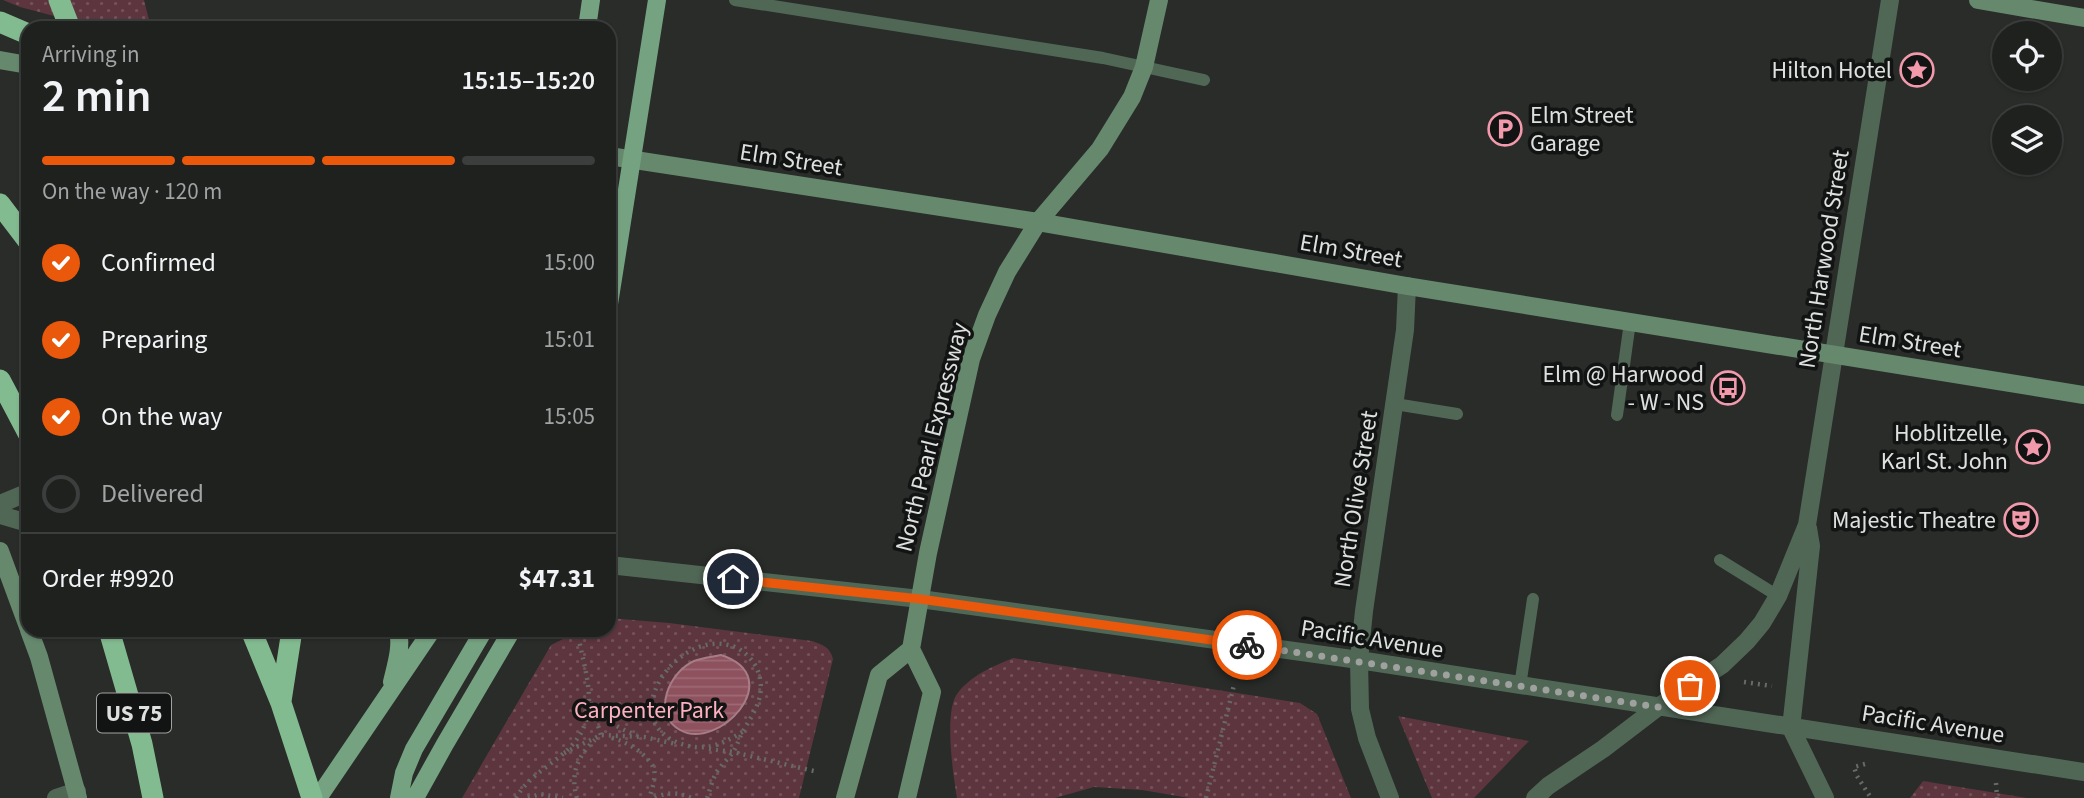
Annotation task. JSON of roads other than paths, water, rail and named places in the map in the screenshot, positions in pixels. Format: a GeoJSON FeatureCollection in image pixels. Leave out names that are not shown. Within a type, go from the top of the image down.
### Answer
{"type":"FeatureCollection","features":[{"type":"Feature","properties":{"kind":"highway"},"geometry":{"type":"LineString","coordinates":[[60,0],[68,21]]}},
{"type":"Feature","properties":{"kind":"highway"},"geometry":{"type":"LineString","coordinates":[[0,22],[21,31]]}},
{"type":"Feature","properties":{"kind":"highway"},"geometry":{"type":"LineString","coordinates":[[0,204],[21,232]]}},
{"type":"Feature","properties":{"kind":"highway"},"geometry":{"type":"LineString","coordinates":[[2,386],[21,420]]}},
{"type":"Feature","properties":{"kind":"highway","name":"US 75"},"geometry":{"type":"LineString","coordinates":[[111,637],[142,744],[153,798]]}},
{"type":"Feature","properties":{"kind":"highway"},"geometry":{"type":"LineString","coordinates":[[254,637],[281,704],[312,798]]}},
{"type":"Feature","properties":{"kind":"highway"},"geometry":{"type":"LineString","coordinates":[[281,704],[291,637]]}},
{"type":"Feature","properties":{"kind":"main road"},"geometry":{"type":"LineString","coordinates":[[588,21],[591,0]]}},
{"type":"Feature","properties":{"kind":"main road"},"geometry":{"type":"LineString","coordinates":[[616,258],[657,0]]}},
{"type":"Feature","properties":{"kind":"main road","name":"North Pearl Expressway"},"geometry":{"type":"LineString","coordinates":[[911,649],[950,446],[971,359],[987,315],[1007,272],[1038,222],[1100,149],[1132,97],[1144,67],[1159,0]]}},
{"type":"Feature","properties":{"kind":"main road"},"geometry":{"type":"LineString","coordinates":[[1979,0],[2084,18]]}},
{"type":"Feature","properties":{"kind":"main road"},"geometry":{"type":"LineString","coordinates":[[0,60],[21,64]]}},
{"type":"Feature","properties":{"kind":"main road","name":"Elm Street"},"geometry":{"type":"LineString","coordinates":[[616,157],[1038,222],[1407,286],[2084,394]]}},
{"type":"Feature","properties":{"kind":"main road"},"geometry":{"type":"LineString","coordinates":[[0,551],[21,607]]}},
{"type":"Feature","properties":{"kind":"main road"},"geometry":{"type":"LineString","coordinates":[[32,637],[78,794]]}},
{"type":"Feature","properties":{"kind":"main road"},"geometry":{"type":"LineString","coordinates":[[391,690],[400,637]]}},
{"type":"Feature","properties":{"kind":"main road"},"geometry":{"type":"LineString","coordinates":[[318,798],[427,637]]}},
{"type":"Feature","properties":{"kind":"main road"},"geometry":{"type":"LineString","coordinates":[[399,798],[404,773],[414,749],[480,637]]}},
{"type":"Feature","properties":{"kind":"main road"},"geometry":{"type":"LineString","coordinates":[[415,798],[508,637]]}},
{"type":"Feature","properties":{"kind":"main road"},"geometry":{"type":"LineString","coordinates":[[845,798],[879,674],[911,649],[932,692],[907,798]]}},
{"type":"Feature","properties":{"kind":"street","name":"North Harwood Street"},"geometry":{"type":"LineString","coordinates":[[1535,798],[1658,707],[1722,665],[1762,623],[1779,596],[1807,525],[1890,0]]}},
{"type":"Feature","properties":{"kind":"street","name":"North Olive Street"},"geometry":{"type":"LineString","coordinates":[[1390,798],[1367,738],[1360,709],[1359,660],[1405,330],[1407,286]]}},
{"type":"Feature","properties":{"kind":"street"},"geometry":{"type":"LineString","coordinates":[[0,504],[21,495]]}},
{"type":"Feature","properties":{"kind":"street"},"geometry":{"type":"LineString","coordinates":[[0,515],[21,521]]}},
{"type":"Feature","properties":{"kind":"street","name":"North Harwood Street"},"geometry":{"type":"LineString","coordinates":[[1791,728],[1811,546],[1807,525]]}},
{"type":"Feature","properties":{"kind":"street","name":"Pacific Avenue"},"geometry":{"type":"LineString","coordinates":[[616,566],[920,599],[1359,660],[2084,772]]}},
{"type":"Feature","properties":{"kind":"street"},"geometry":{"type":"LineString","coordinates":[[1791,728],[1825,798]]}},
{"type":"Feature","properties":{"kind":"street"},"geometry":{"type":"LineString","coordinates":[[56,798],[78,794]]}},
{"type":"Feature","properties":{"kind":"lane"},"geometry":{"type":"LineString","coordinates":[[735,0],[1102,58],[1204,80]]}},
{"type":"Feature","properties":{"kind":"lane"},"geometry":{"type":"LineString","coordinates":[[1617,415],[1630,322]]}},
{"type":"Feature","properties":{"kind":"lane"},"geometry":{"type":"LineString","coordinates":[[1395,404],[1457,414]]}},
{"type":"Feature","properties":{"kind":"lane"},"geometry":{"type":"LineString","coordinates":[[1720,560],[1779,596]]}},
{"type":"Feature","properties":{"kind":"lane"},"geometry":{"type":"LineString","coordinates":[[1520,686],[1533,599]]}},
{"type":"Feature","properties":{"kind":"place","name":"Hilton Hotel"},"geometry":{"type":"Point","coordinates":[1917,70]}},
{"type":"Feature","properties":{"kind":"place","name":"Elm Street Garage"},"geometry":{"type":"Point","coordinates":[1505,129]}},
{"type":"Feature","properties":{"kind":"place","name":"Elm @ Harwood - W - NS"},"geometry":{"type":"Point","coordinates":[1728,388]}},
{"type":"Feature","properties":{"kind":"place","name":"Hoblitzelle, Karl St. John"},"geometry":{"type":"Point","coordinates":[2033,447]}},
{"type":"Feature","properties":{"kind":"place","name":"Majestic Theatre"},"geometry":{"type":"Point","coordinates":[2021,520]}},
{"type":"Feature","properties":{"kind":"park label","name":"Carpenter Park"},"geometry":{"type":"Point","coordinates":[649,710]}}]}
